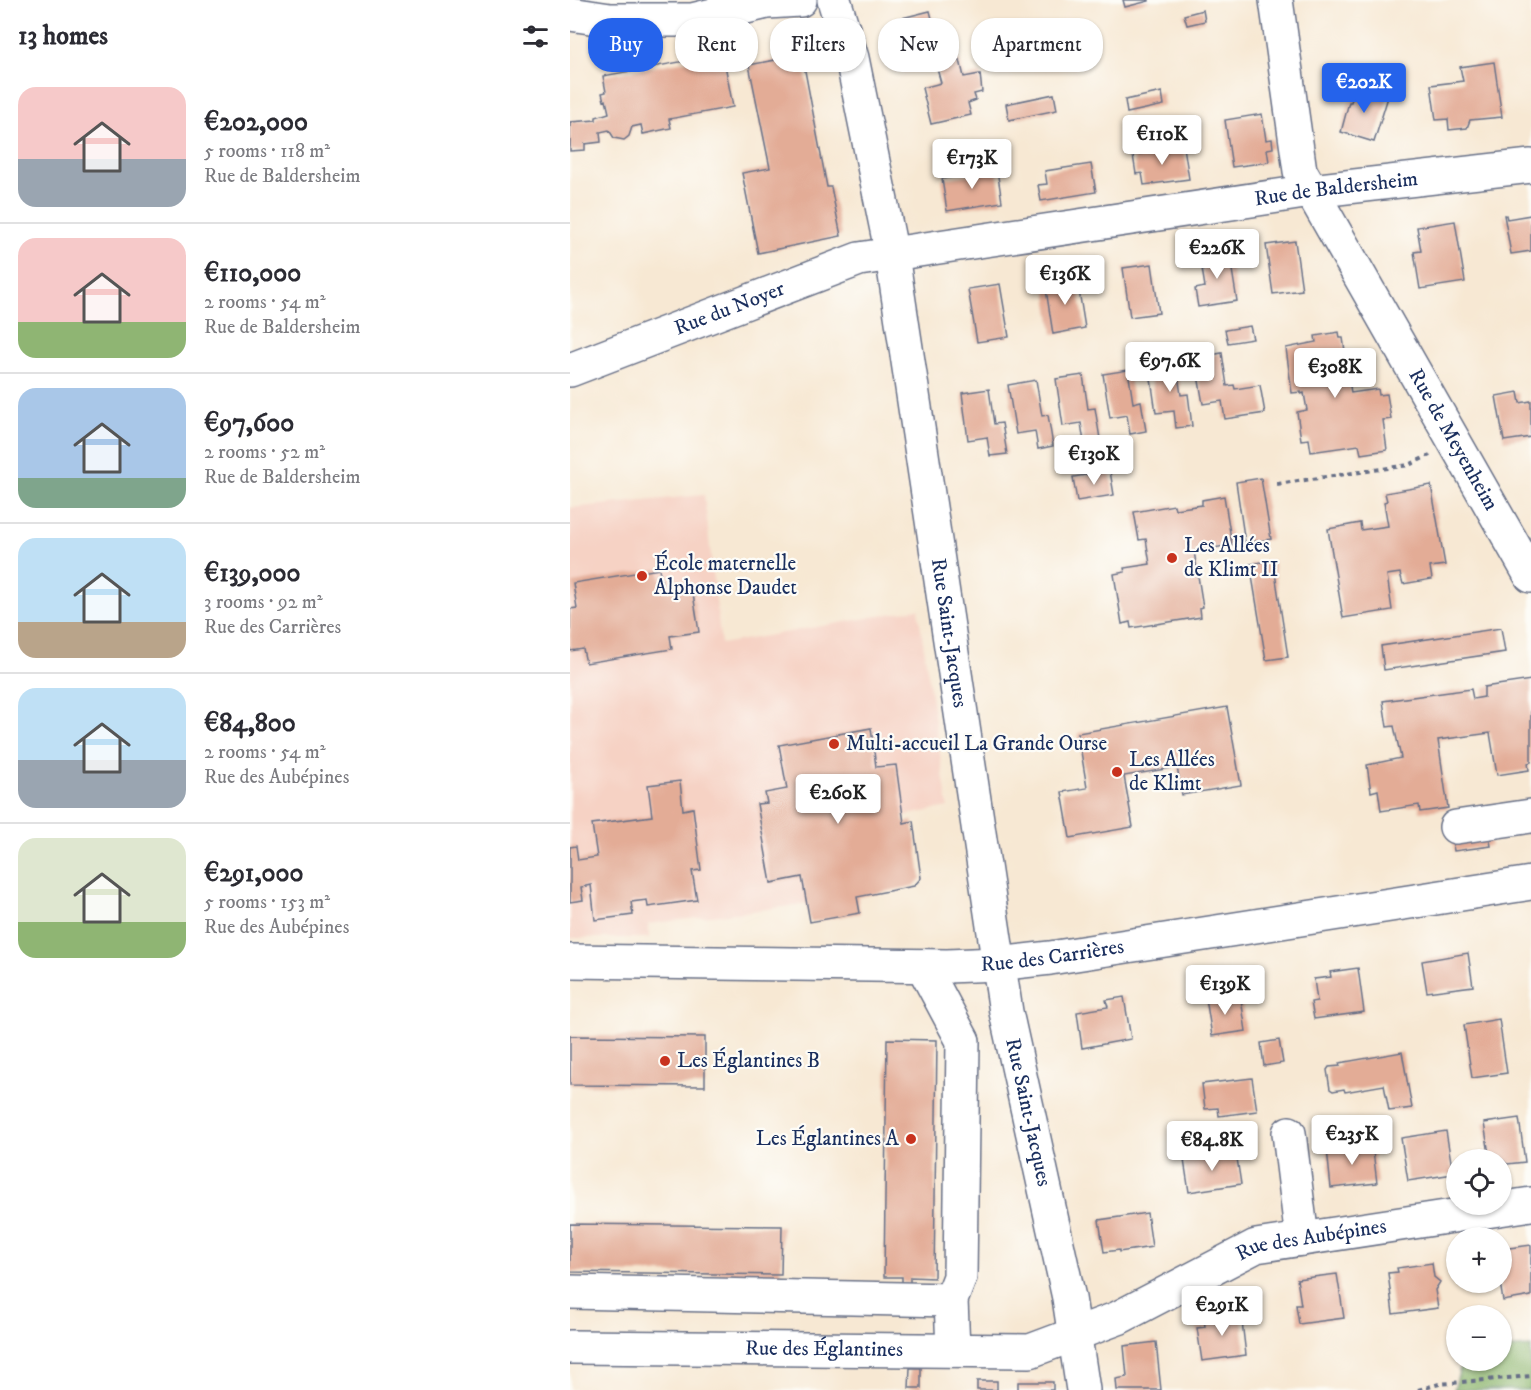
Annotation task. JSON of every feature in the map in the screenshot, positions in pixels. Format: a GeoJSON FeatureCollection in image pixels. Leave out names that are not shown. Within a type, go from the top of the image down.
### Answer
{"type":"FeatureCollection","features":[{"type":"Feature","properties":{"kind":"street"},"geometry":{"type":"LineString","coordinates":[[570,15],[610,20],[692,20],[767,2],[800,0]]}},
{"type":"Feature","properties":{"kind":"street","name":"Rue Saint-Jacques"},"geometry":{"type":"LineString","coordinates":[[834,0],[852,58],[892,255],[1006,1012],[1069,1298],[1083,1390]]}},
{"type":"Feature","properties":{"kind":"street","name":"Rue de Meyenheim"},"geometry":{"type":"LineString","coordinates":[[1276,0],[1300,171],[1455,442],[1520,533],[1531,576]]}},
{"type":"Feature","properties":{"kind":"street","name":"Rue de Baldersheim"},"geometry":{"type":"LineString","coordinates":[[892,255],[1311,191],[1531,166]]}},
{"type":"Feature","properties":{"kind":"street","name":"Rue du Noyer"},"geometry":{"type":"LineString","coordinates":[[570,370],[859,259],[892,255]]}},
{"type":"Feature","properties":{"kind":"street"},"geometry":{"type":"LineString","coordinates":[[1456,827],[1531,816]]}},
{"type":"Feature","properties":{"kind":"street","name":"Rue des Carrières"},"geometry":{"type":"LineString","coordinates":[[570,961],[923,966],[998,964],[1050,958],[1531,883]]}},
{"type":"Feature","properties":{"kind":"street"},"geometry":{"type":"LineString","coordinates":[[923,966],[963,1041],[960,1277],[951,1300],[954,1350]]}},
{"type":"Feature","properties":{"kind":"street"},"geometry":{"type":"LineString","coordinates":[[1289,1133],[1302,1239]]}},
{"type":"Feature","properties":{"kind":"street","name":"Rue des Aubépines"},"geometry":{"type":"LineString","coordinates":[[1073,1335],[1118,1318],[1256,1246],[1531,1204]]}},
{"type":"Feature","properties":{"kind":"street"},"geometry":{"type":"LineString","coordinates":[[570,1292],[951,1300]]}},
{"type":"Feature","properties":{"kind":"street","name":"Rue des Églantines"},"geometry":{"type":"LineString","coordinates":[[570,1347],[1030,1351],[1073,1335]]}},
{"type":"Feature","properties":{"kind":"path"},"geometry":{"type":"LineString","coordinates":[[1277,484],[1409,465],[1455,442]]}},
{"type":"Feature","properties":{"kind":"path"},"geometry":{"type":"LineString","coordinates":[[1418,1390],[1439,1384],[1531,1376]]}},
{"type":"Feature","properties":{"kind":"shaded area"},"geometry":{"type":"Polygon","coordinates":[[[704,495],[721,644],[918,609],[948,807],[903,816],[904,823],[913,821],[921,878],[914,886],[858,897],[860,913],[810,922],[806,904],[648,924],[649,938],[570,938],[570,508],[704,495]]]}},
{"type":"Feature","properties":{"kind":"green space"},"geometry":{"type":"Polygon","coordinates":[[[1531,1347],[1531,1390],[1454,1390],[1459,1371],[1512,1371],[1512,1348],[1531,1347]]]}},
{"type":"Feature","properties":{"kind":"building"},"geometry":{"type":"Polygon","coordinates":[[[1123,0],[1149,0],[1149,1],[1125,7],[1123,0]]]}},
{"type":"Feature","properties":{"kind":"building"},"geometry":{"type":"Polygon","coordinates":[[[1203,10],[1205,21],[1187,25],[1184,15],[1203,10]]]}},
{"type":"Feature","properties":{"kind":"building"},"geometry":{"type":"Polygon","coordinates":[[[930,11],[932,18],[902,18],[930,11]]]}},
{"type":"Feature","properties":{"kind":"building"},"geometry":{"type":"Polygon","coordinates":[[[959,60],[964,77],[980,74],[982,92],[974,94],[976,100],[968,103],[971,115],[931,124],[922,88],[941,83],[938,72],[959,72],[959,60]]]}},
{"type":"Feature","properties":{"kind":"building"},"geometry":{"type":"Polygon","coordinates":[[[770,61],[770,72],[805,72],[827,187],[831,187],[841,236],[758,253],[742,173],[770,168],[750,72],[758,72],[758,63],[770,61]]]}},
{"type":"Feature","properties":{"kind":"building"},"geometry":{"type":"Polygon","coordinates":[[[1494,62],[1502,117],[1470,120],[1467,128],[1449,130],[1448,119],[1436,120],[1431,85],[1463,81],[1460,67],[1494,62]]]}},
{"type":"Feature","properties":{"kind":"building"},"geometry":{"type":"Polygon","coordinates":[[[675,63],[675,72],[726,72],[733,107],[669,119],[671,128],[643,134],[641,125],[632,127],[629,136],[624,140],[614,138],[609,130],[600,132],[601,142],[585,144],[585,150],[570,151],[570,122],[596,120],[596,117],[609,113],[602,93],[606,92],[603,76],[625,72],[663,72],[663,65],[675,63]]]}},
{"type":"Feature","properties":{"kind":"building"},"geometry":{"type":"Polygon","coordinates":[[[1356,87],[1368,92],[1369,89],[1376,91],[1376,94],[1388,97],[1374,142],[1341,132],[1349,102],[1351,102],[1356,87]]]}},
{"type":"Feature","properties":{"kind":"building"},"geometry":{"type":"Polygon","coordinates":[[[1162,92],[1164,105],[1127,113],[1125,100],[1162,92]]]}},
{"type":"Feature","properties":{"kind":"building"},"geometry":{"type":"Polygon","coordinates":[[[1054,94],[1057,110],[1009,120],[1006,104],[1054,94]]]}},
{"type":"Feature","properties":{"kind":"building"},"geometry":{"type":"Polygon","coordinates":[[[1262,114],[1266,140],[1272,139],[1273,148],[1267,149],[1269,162],[1232,167],[1225,120],[1262,114]]]}},
{"type":"Feature","properties":{"kind":"building"},"geometry":{"type":"Polygon","coordinates":[[[1184,147],[1189,179],[1144,185],[1142,173],[1136,174],[1133,155],[1184,147]]]}},
{"type":"Feature","properties":{"kind":"building"},"geometry":{"type":"Polygon","coordinates":[[[1091,164],[1096,192],[1041,201],[1038,185],[1047,184],[1045,171],[1091,164]]]}},
{"type":"Feature","properties":{"kind":"building"},"geometry":{"type":"Polygon","coordinates":[[[997,170],[1002,202],[947,211],[942,179],[997,170]]]}},
{"type":"Feature","properties":{"kind":"building"},"geometry":{"type":"Polygon","coordinates":[[[1504,215],[1507,219],[1531,215],[1531,251],[1511,254],[1504,215]]]}},
{"type":"Feature","properties":{"kind":"building"},"geometry":{"type":"Polygon","coordinates":[[[1455,221],[1465,282],[1420,289],[1414,252],[1421,251],[1417,227],[1455,221]]]}},
{"type":"Feature","properties":{"kind":"building"},"geometry":{"type":"Polygon","coordinates":[[[1295,241],[1302,290],[1273,294],[1266,245],[1295,241]]]}},
{"type":"Feature","properties":{"kind":"building"},"geometry":{"type":"Polygon","coordinates":[[[1229,251],[1237,301],[1198,307],[1195,289],[1205,287],[1200,256],[1229,251]]]}},
{"type":"Feature","properties":{"kind":"building"},"geometry":{"type":"Polygon","coordinates":[[[1152,264],[1159,313],[1130,317],[1123,268],[1152,264]]]}},
{"type":"Feature","properties":{"kind":"building"},"geometry":{"type":"Polygon","coordinates":[[[1077,278],[1085,328],[1053,334],[1045,283],[1077,278]]]}},
{"type":"Feature","properties":{"kind":"building"},"geometry":{"type":"Polygon","coordinates":[[[1000,284],[1009,337],[977,342],[968,289],[1000,284]]]}},
{"type":"Feature","properties":{"kind":"building"},"geometry":{"type":"Polygon","coordinates":[[[1250,326],[1253,339],[1228,343],[1225,330],[1250,326]]]}},
{"type":"Feature","properties":{"kind":"building"},"geometry":{"type":"Polygon","coordinates":[[[1339,332],[1340,338],[1343,338],[1351,393],[1378,389],[1379,395],[1387,394],[1391,419],[1383,420],[1387,450],[1361,454],[1359,445],[1311,452],[1309,439],[1301,440],[1297,412],[1307,410],[1304,393],[1292,393],[1286,348],[1316,342],[1315,336],[1339,332]]]}},
{"type":"Feature","properties":{"kind":"building"},"geometry":{"type":"Polygon","coordinates":[[[1222,353],[1227,386],[1234,385],[1235,389],[1260,385],[1265,413],[1225,419],[1222,401],[1203,404],[1195,358],[1222,353]]]}},
{"type":"Feature","properties":{"kind":"building"},"geometry":{"type":"Polygon","coordinates":[[[1176,361],[1181,395],[1188,394],[1192,426],[1176,428],[1174,411],[1156,413],[1149,365],[1176,361]]]}},
{"type":"Feature","properties":{"kind":"building"},"geometry":{"type":"Polygon","coordinates":[[[1128,370],[1133,403],[1141,401],[1146,431],[1130,434],[1127,415],[1110,418],[1103,374],[1128,370]]]}},
{"type":"Feature","properties":{"kind":"building"},"geometry":{"type":"Polygon","coordinates":[[[1083,375],[1088,409],[1095,408],[1100,439],[1084,442],[1081,423],[1063,426],[1056,379],[1083,375]]]}},
{"type":"Feature","properties":{"kind":"building"},"geometry":{"type":"Polygon","coordinates":[[[1036,380],[1042,416],[1048,415],[1053,446],[1038,449],[1035,431],[1016,434],[1008,385],[1036,380]]]}},
{"type":"Feature","properties":{"kind":"building"},"geometry":{"type":"Polygon","coordinates":[[[989,389],[994,424],[1002,423],[1007,454],[990,456],[987,437],[968,440],[962,393],[989,389]]]}},
{"type":"Feature","properties":{"kind":"building"},"geometry":{"type":"Polygon","coordinates":[[[1518,392],[1520,403],[1531,401],[1531,437],[1504,441],[1496,396],[1518,392]]]}},
{"type":"Feature","properties":{"kind":"building"},"geometry":{"type":"Polygon","coordinates":[[[1110,471],[1114,495],[1077,501],[1073,477],[1110,471]]]}},
{"type":"Feature","properties":{"kind":"building"},"geometry":{"type":"Polygon","coordinates":[[[1261,478],[1271,539],[1245,543],[1236,482],[1261,478]]]}},
{"type":"Feature","properties":{"kind":"building","name":"Les Allées de Klimt II"},"geometry":{"type":"Polygon","coordinates":[[[1431,485],[1445,565],[1430,567],[1432,579],[1403,584],[1400,573],[1387,575],[1392,610],[1343,618],[1328,529],[1360,523],[1361,530],[1388,526],[1384,502],[1387,501],[1385,493],[1431,485]]]}},
{"type":"Feature","properties":{"kind":"building","name":"Les Allées de Klimt II"},"geometry":{"type":"Polygon","coordinates":[[[1224,496],[1232,545],[1194,551],[1203,607],[1200,608],[1201,617],[1131,628],[1130,622],[1122,624],[1114,574],[1125,572],[1124,568],[1150,564],[1146,539],[1139,540],[1134,512],[1174,505],[1175,509],[1202,505],[1202,500],[1224,496]]]}},
{"type":"Feature","properties":{"kind":"building"},"geometry":{"type":"Polygon","coordinates":[[[1273,560],[1288,657],[1266,660],[1250,564],[1273,560]]]}},
{"type":"Feature","properties":{"kind":"building"},"geometry":{"type":"Polygon","coordinates":[[[659,569],[663,591],[692,587],[699,632],[670,636],[672,649],[586,663],[583,649],[570,651],[570,609],[577,608],[573,583],[659,569]]]}},
{"type":"Feature","properties":{"kind":"building"},"geometry":{"type":"Polygon","coordinates":[[[1501,628],[1505,652],[1384,670],[1381,646],[1501,628]]]}},
{"type":"Feature","properties":{"kind":"building"},"geometry":{"type":"Polygon","coordinates":[[[1531,680],[1531,762],[1528,763],[1529,770],[1497,775],[1490,733],[1438,740],[1448,808],[1420,812],[1419,805],[1381,811],[1378,790],[1371,792],[1367,765],[1401,758],[1394,726],[1387,727],[1383,701],[1471,689],[1473,699],[1484,697],[1484,687],[1531,680]]]}},
{"type":"Feature","properties":{"kind":"building","name":"Les Allées de Klimt"},"geometry":{"type":"Polygon","coordinates":[[[1227,707],[1241,785],[1182,795],[1177,767],[1124,776],[1133,827],[1070,838],[1062,792],[1087,788],[1078,733],[1227,707]]]}},
{"type":"Feature","properties":{"kind":"building"},"geometry":{"type":"Polygon","coordinates":[[[871,728],[876,767],[896,765],[904,823],[913,821],[921,878],[914,886],[857,897],[860,913],[810,922],[802,877],[771,883],[757,804],[767,803],[765,793],[787,789],[779,745],[871,728]]]}},
{"type":"Feature","properties":{"kind":"building"},"geometry":{"type":"Polygon","coordinates":[[[680,781],[683,810],[693,808],[701,870],[692,871],[697,900],[648,907],[647,900],[631,902],[633,915],[595,920],[591,885],[581,887],[583,900],[570,902],[570,847],[576,846],[578,860],[597,857],[592,824],[652,816],[648,785],[680,781]]]}},
{"type":"Feature","properties":{"kind":"building"},"geometry":{"type":"Polygon","coordinates":[[[1489,835],[1491,846],[1454,851],[1452,840],[1489,835]]]}},
{"type":"Feature","properties":{"kind":"building"},"geometry":{"type":"Polygon","coordinates":[[[1468,953],[1473,986],[1427,992],[1422,961],[1468,953]]]}},
{"type":"Feature","properties":{"kind":"building"},"geometry":{"type":"Polygon","coordinates":[[[1358,968],[1364,1012],[1314,1019],[1311,1002],[1317,1001],[1314,979],[1331,977],[1330,972],[1358,968]]]}},
{"type":"Feature","properties":{"kind":"building"},"geometry":{"type":"Polygon","coordinates":[[[1222,995],[1223,1002],[1241,999],[1246,1031],[1212,1036],[1206,998],[1222,995]]]}},
{"type":"Feature","properties":{"kind":"building"},"geometry":{"type":"Polygon","coordinates":[[[1124,997],[1131,1039],[1082,1048],[1077,1012],[1108,1007],[1106,1000],[1124,997]]]}},
{"type":"Feature","properties":{"kind":"building"},"geometry":{"type":"Polygon","coordinates":[[[1499,1019],[1507,1073],[1472,1078],[1464,1025],[1499,1019]]]}},
{"type":"Feature","properties":{"kind":"building"},"geometry":{"type":"Polygon","coordinates":[[[570,1036],[705,1037],[705,1086],[570,1085],[570,1036]]]}},
{"type":"Feature","properties":{"kind":"building"},"geometry":{"type":"Polygon","coordinates":[[[887,1039],[937,1040],[934,1278],[910,1277],[910,1283],[902,1282],[902,1277],[884,1277],[887,1039]]]}},
{"type":"Feature","properties":{"kind":"building"},"geometry":{"type":"Polygon","coordinates":[[[1279,1040],[1283,1063],[1264,1066],[1261,1043],[1279,1040]]]}},
{"type":"Feature","properties":{"kind":"building"},"geometry":{"type":"Polygon","coordinates":[[[1402,1052],[1412,1108],[1389,1111],[1384,1085],[1345,1092],[1344,1089],[1333,1091],[1330,1089],[1327,1070],[1329,1067],[1340,1066],[1339,1063],[1402,1052]]]}},
{"type":"Feature","properties":{"kind":"building"},"geometry":{"type":"Polygon","coordinates":[[[1252,1078],[1257,1111],[1219,1116],[1218,1108],[1205,1109],[1202,1084],[1252,1078]]]}},
{"type":"Feature","properties":{"kind":"building"},"geometry":{"type":"Polygon","coordinates":[[[1519,1118],[1525,1162],[1512,1163],[1512,1149],[1488,1149],[1484,1123],[1519,1118]]]}},
{"type":"Feature","properties":{"kind":"building"},"geometry":{"type":"Polygon","coordinates":[[[1446,1131],[1449,1149],[1446,1149],[1446,1175],[1408,1181],[1401,1138],[1446,1131]]]}},
{"type":"Feature","properties":{"kind":"building"},"geometry":{"type":"Polygon","coordinates":[[[1372,1143],[1377,1183],[1331,1188],[1327,1149],[1372,1143]]]}},
{"type":"Feature","properties":{"kind":"building"},"geometry":{"type":"Polygon","coordinates":[[[1236,1152],[1241,1184],[1189,1192],[1184,1160],[1236,1152]]]}},
{"type":"Feature","properties":{"kind":"building"},"geometry":{"type":"Polygon","coordinates":[[[1147,1213],[1152,1247],[1104,1252],[1099,1220],[1147,1213]]]}},
{"type":"Feature","properties":{"kind":"building"},"geometry":{"type":"Polygon","coordinates":[[[570,1224],[782,1226],[781,1275],[570,1272],[570,1224]]]}},
{"type":"Feature","properties":{"kind":"building"},"geometry":{"type":"Polygon","coordinates":[[[1531,1245],[1531,1296],[1503,1301],[1502,1293],[1512,1293],[1512,1248],[1531,1245]]]}},
{"type":"Feature","properties":{"kind":"building"},"geometry":{"type":"Polygon","coordinates":[[[1432,1263],[1434,1277],[1440,1282],[1435,1290],[1438,1308],[1393,1314],[1388,1273],[1398,1272],[1397,1268],[1432,1263]]]}},
{"type":"Feature","properties":{"kind":"building"},"geometry":{"type":"Polygon","coordinates":[[[1337,1274],[1344,1318],[1299,1324],[1296,1305],[1301,1305],[1297,1279],[1337,1274]]]}},
{"type":"Feature","properties":{"kind":"building"},"geometry":{"type":"Polygon","coordinates":[[[1241,1313],[1246,1355],[1202,1361],[1197,1328],[1205,1327],[1204,1318],[1241,1313]]]}},
{"type":"Feature","properties":{"kind":"building"},"geometry":{"type":"Polygon","coordinates":[[[1156,1342],[1161,1390],[1117,1390],[1116,1379],[1127,1377],[1124,1346],[1156,1342]]]}},
{"type":"Feature","properties":{"kind":"building"},"geometry":{"type":"Polygon","coordinates":[[[910,1368],[921,1368],[921,1388],[909,1388],[910,1368]]]}},
{"type":"Feature","properties":{"kind":"building"},"geometry":{"type":"Polygon","coordinates":[[[977,1381],[997,1381],[997,1390],[977,1390],[977,1381]]]}},
{"type":"Feature","properties":{"kind":"building"},"geometry":{"type":"Polygon","coordinates":[[[1018,1382],[1053,1382],[1053,1390],[1018,1390],[1018,1382]]]}},
{"type":"Feature","properties":{"kind":"place","name":"Les Allées de Klimt II"},"geometry":{"type":"Point","coordinates":[1172,558]}},
{"type":"Feature","properties":{"kind":"place","name":"École maternelle Alphonse Daudet"},"geometry":{"type":"Point","coordinates":[642,576]}},
{"type":"Feature","properties":{"kind":"place","name":"Multi-accueil La Grande Ourse"},"geometry":{"type":"Point","coordinates":[834,744]}},
{"type":"Feature","properties":{"kind":"place","name":"Les Allées de Klimt"},"geometry":{"type":"Point","coordinates":[1117,772]}},
{"type":"Feature","properties":{"kind":"place","name":"Les Églantines B"},"geometry":{"type":"Point","coordinates":[665,1061]}},
{"type":"Feature","properties":{"kind":"place","name":"Les Églantines A"},"geometry":{"type":"Point","coordinates":[911,1139]}}]}
